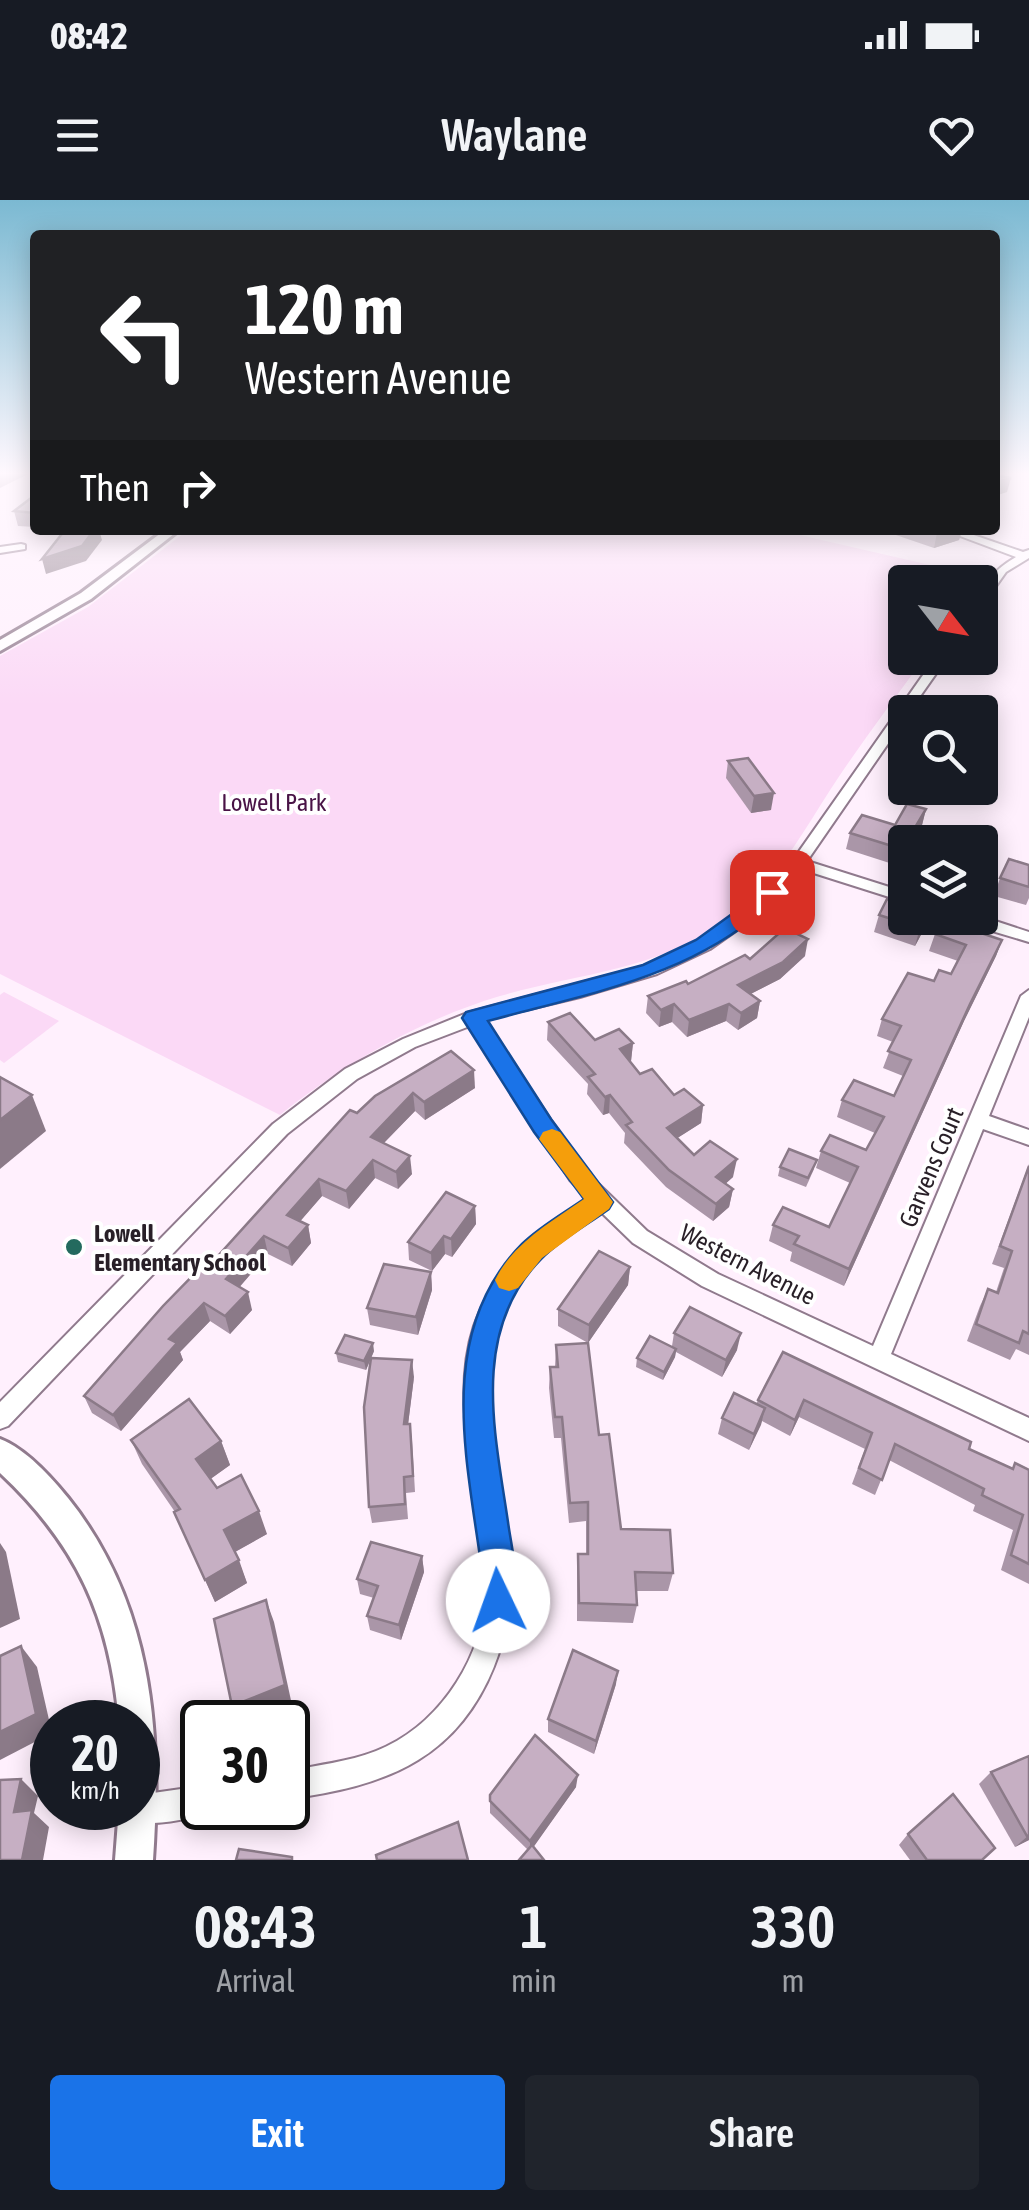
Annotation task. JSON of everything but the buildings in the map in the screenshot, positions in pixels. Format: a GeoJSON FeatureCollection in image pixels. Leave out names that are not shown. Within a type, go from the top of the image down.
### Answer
{"type":"FeatureCollection","features":[{"type":"Feature","properties":{"kind":"street"},"geometry":{"type":"LineString","coordinates":[[0,646],[86,596],[145,551]]}},
{"type":"Feature","properties":{"kind":"street"},"geometry":{"type":"LineString","coordinates":[[998,576],[1026,554]]}},
{"type":"Feature","properties":{"kind":"street"},"geometry":{"type":"LineString","coordinates":[[0,1418],[300,1112],[382,1056],[474,1018],[597,986],[687,954],[748,915],[798,863],[929,675]]}},
{"type":"Feature","properties":{"kind":"street"},"geometry":{"type":"LineString","coordinates":[[798,863],[888,892]]}},
{"type":"Feature","properties":{"kind":"street"},"geometry":{"type":"LineString","coordinates":[[998,927],[1029,937]]}},
{"type":"Feature","properties":{"kind":"street","name":"Garvens Court"},"geometry":{"type":"LineString","coordinates":[[879,1357],[1029,996]]}},
{"type":"Feature","properties":{"kind":"street","name":"Western Avenue"},"geometry":{"type":"LineString","coordinates":[[474,1018],[542,1126],[600,1202],[640,1237],[683,1266],[1029,1430]]}},
{"type":"Feature","properties":{"kind":"street"},"geometry":{"type":"LineString","coordinates":[[978,1118],[1029,1138]]}},
{"type":"Feature","properties":{"kind":"street"},"geometry":{"type":"LineString","coordinates":[[310,1780],[386,1762],[427,1735],[460,1702],[475,1678],[493,1629],[500,1579],[476,1398],[485,1331],[491,1310],[508,1280],[533,1250],[600,1202]]}},
{"type":"Feature","properties":{"kind":"street"},"geometry":{"type":"LineString","coordinates":[[0,1452],[43,1490],[72,1524],[112,1604],[137,1700]]}},
{"type":"Feature","properties":{"kind":"street"},"geometry":{"type":"LineString","coordinates":[[134,1860],[137,1830]]}},
{"type":"Feature","properties":{"kind":"green space","name":"Lowell Park"},"geometry":{"type":"Polygon","coordinates":[[[160,551],[871,551],[930,565],[888,565],[888,675],[912,675],[897,695],[888,695],[888,708],[802,835],[774,874],[742,908],[696,939],[641,962],[529,988],[441,1017],[357,1061],[280,1115],[0,974],[0,656],[88,607],[160,551]]]}},
{"type":"Feature","properties":{"kind":"green space"},"geometry":{"type":"Polygon","coordinates":[[[4,992],[59,1021],[4,1063],[0,1060],[0,995],[4,992]]]}},
{"type":"Feature","properties":{"kind":"slow traffic"},"geometry":{"type":"LineString","coordinates":[[509,1280],[533,1250],[555,1231],[600,1202],[552,1139]]}},
{"type":"Feature","properties":{"kind":"place","name":"Lowell Elementary School"},"geometry":{"type":"Point","coordinates":[74,1247]}},
{"type":"Feature","properties":{"kind":"route"},"geometry":{"type":"LineString","coordinates":[[498,1601],[500,1579],[476,1398],[476,1374],[485,1331],[491,1310],[508,1280],[533,1250],[600,1202],[542,1126],[474,1018],[650,970],[704,945],[748,915],[772,892]]}}]}
